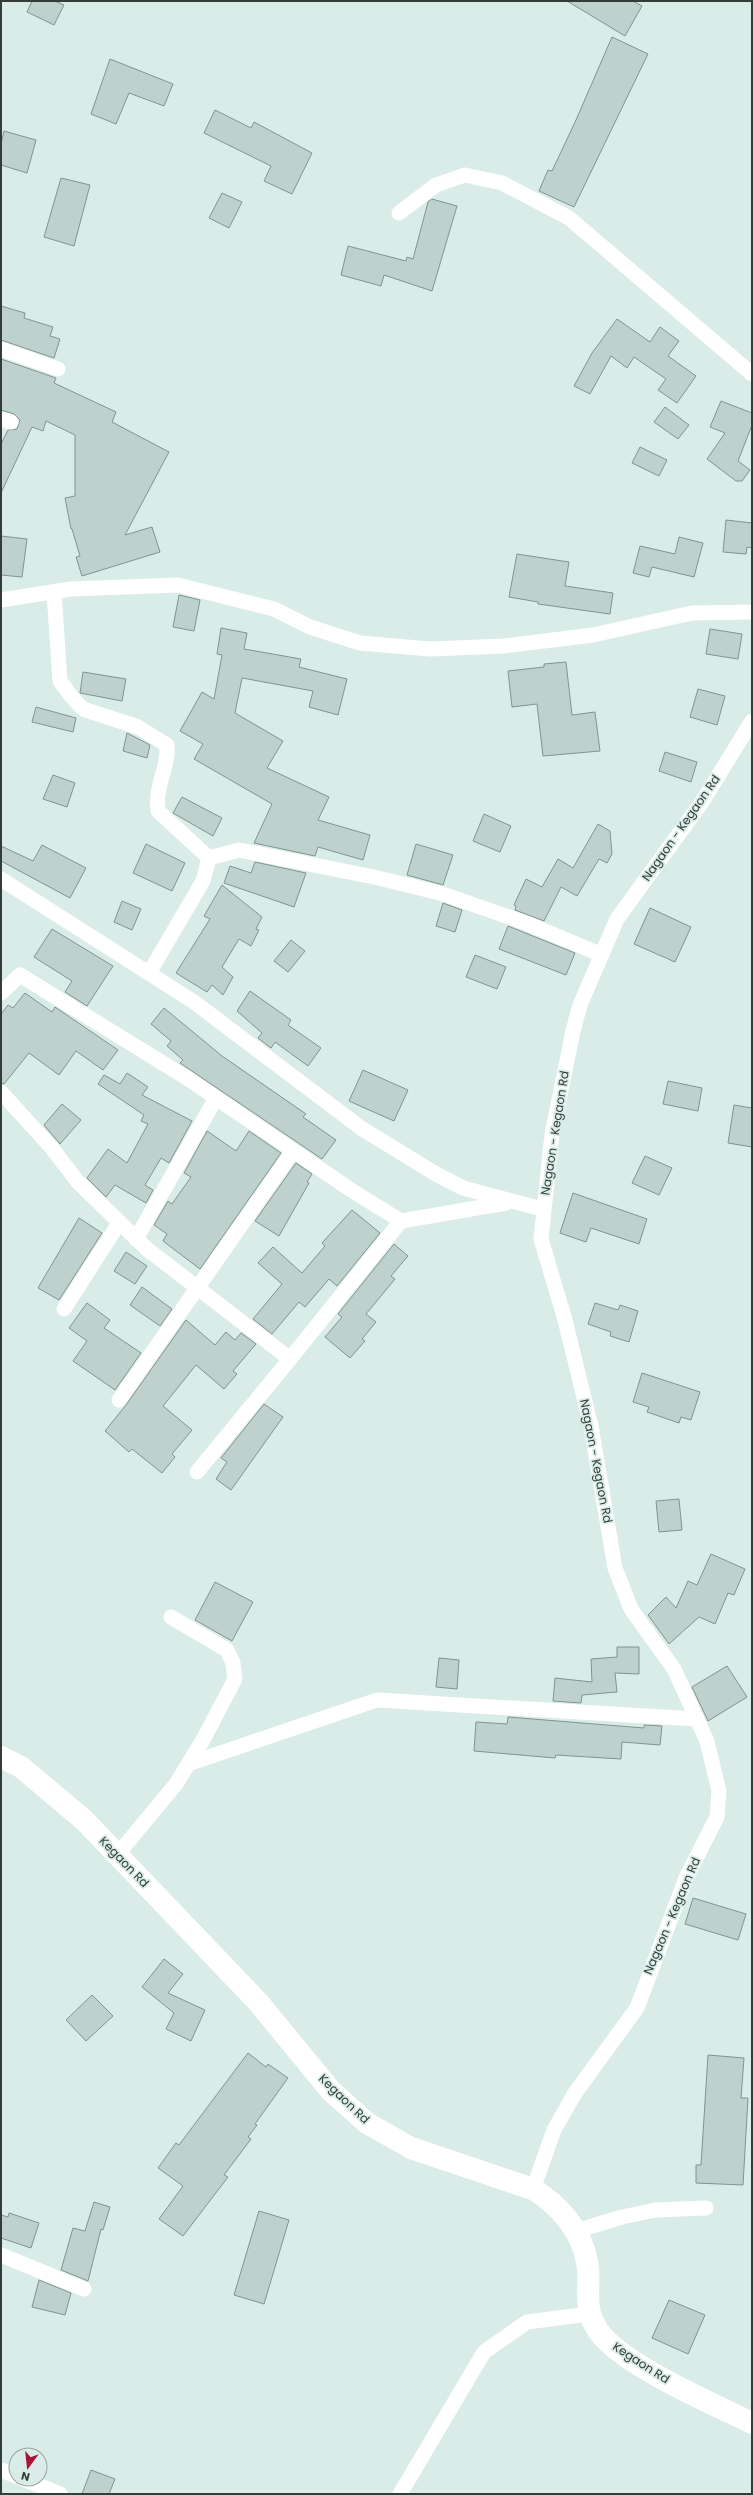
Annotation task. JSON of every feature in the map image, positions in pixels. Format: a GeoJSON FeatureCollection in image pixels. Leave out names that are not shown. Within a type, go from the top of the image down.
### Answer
{"type":"FeatureCollection","features":[{"type":"Feature","properties":{"kind":"street"},"geometry":{"type":"LineString","coordinates":[[399,213],[436,184],[465,175],[502,183],[569,218],[752,374]]}},
{"type":"Feature","properties":{"kind":"street"},"geometry":{"type":"LineString","coordinates":[[1,349],[58,369]]}},
{"type":"Feature","properties":{"kind":"street"},"geometry":{"type":"LineString","coordinates":[[1,600],[71,589],[178,585],[274,610],[310,627],[360,643],[430,649],[504,646],[593,635],[692,613],[752,612]]}},
{"type":"Feature","properties":{"kind":"street"},"geometry":{"type":"LineString","coordinates":[[54,592],[60,681],[83,709],[138,727],[167,745],[168,759],[161,773],[157,796],[158,811],[209,858]]}},
{"type":"Feature","properties":{"kind":"street","name":"Nagaon - Kegaon Rd"},"geometry":{"type":"LineString","coordinates":[[533,2189],[554,2130],[575,2093],[637,2008],[686,1878],[717,1817],[719,1791],[707,1741],[674,1669],[631,1609],[616,1568],[591,1426],[565,1320],[541,1239],[542,1209],[552,1134],[573,1031],[580,1005],[617,919],[702,802],[752,721]]}},
{"type":"Feature","properties":{"kind":"street"},"geometry":{"type":"LineString","coordinates":[[209,858],[239,850],[374,877],[440,893],[526,923],[602,956]]}},
{"type":"Feature","properties":{"kind":"street"},"geometry":{"type":"LineString","coordinates":[[149,973],[203,881],[209,858]]}},
{"type":"Feature","properties":{"kind":"street"},"geometry":{"type":"LineString","coordinates":[[1,879],[194,1002],[361,1128],[436,1174],[463,1188],[542,1209]]}},
{"type":"Feature","properties":{"kind":"street"},"geometry":{"type":"LineString","coordinates":[[1,992],[20,974],[216,1098],[293,1151],[401,1221]]}},
{"type":"Feature","properties":{"kind":"street"},"geometry":{"type":"LineString","coordinates":[[1,1092],[51,1147],[78,1182],[136,1239],[290,1359]]}},
{"type":"Feature","properties":{"kind":"street"},"geometry":{"type":"LineString","coordinates":[[136,1239],[216,1098]]}},
{"type":"Feature","properties":{"kind":"street"},"geometry":{"type":"LineString","coordinates":[[120,1400],[293,1151]]}},
{"type":"Feature","properties":{"kind":"street"},"geometry":{"type":"LineString","coordinates":[[197,1472],[401,1221],[511,1202]]}},
{"type":"Feature","properties":{"kind":"street"},"geometry":{"type":"LineString","coordinates":[[64,1309],[119,1223]]}},
{"type":"Feature","properties":{"kind":"street"},"geometry":{"type":"LineString","coordinates":[[118,1855],[176,1784],[235,1679],[233,1663],[227,1650],[171,1616]]}},
{"type":"Feature","properties":{"kind":"street"},"geometry":{"type":"LineString","coordinates":[[188,1764],[377,1700],[697,1719]]}},
{"type":"Feature","properties":{"kind":"street","name":"Kegaon Rd"},"geometry":{"type":"LineString","coordinates":[[1,1757],[21,1767],[84,1820],[258,2002],[332,2091],[367,2123],[411,2148],[533,2189],[551,2199],[576,2231],[587,2262],[589,2314],[600,2333],[616,2349],[652,2372],[752,2423]]}},
{"type":"Feature","properties":{"kind":"street"},"geometry":{"type":"LineString","coordinates":[[576,2231],[622,2217],[656,2210],[706,2208]]}},
{"type":"Feature","properties":{"kind":"street"},"geometry":{"type":"LineString","coordinates":[[1,2255],[84,2289]]}},
{"type":"Feature","properties":{"kind":"street"},"geometry":{"type":"LineString","coordinates":[[400,2494],[484,2352],[528,2322],[589,2314]]}},
{"type":"Feature","properties":{"kind":"street"},"geometry":{"type":"LineString","coordinates":[[43,2487],[60,2494]]}},
{"type":"Feature","properties":{"kind":"building"},"geometry":{"type":"Polygon","coordinates":[[[32,1],[55,1],[64,5],[54,25],[27,12],[32,1]]]}},
{"type":"Feature","properties":{"kind":"building"},"geometry":{"type":"Polygon","coordinates":[[[567,1],[633,1],[642,6],[625,36],[567,1]]]}},
{"type":"Feature","properties":{"kind":"building"},"geometry":{"type":"Polygon","coordinates":[[[612,37],[648,54],[574,207],[539,191],[548,170],[552,171],[612,37]]]}},
{"type":"Feature","properties":{"kind":"building"},"geometry":{"type":"Polygon","coordinates":[[[110,59],[173,84],[164,106],[129,93],[116,124],[91,114],[110,59]]]}},
{"type":"Feature","properties":{"kind":"building"},"geometry":{"type":"Polygon","coordinates":[[[215,110],[251,128],[254,122],[312,153],[292,194],[264,181],[271,166],[204,133],[215,110]]]}},
{"type":"Feature","properties":{"kind":"building"},"geometry":{"type":"Polygon","coordinates":[[[4,131],[36,140],[27,173],[1,165],[1,144],[4,131]]]}},
{"type":"Feature","properties":{"kind":"building"},"geometry":{"type":"Polygon","coordinates":[[[61,178],[90,185],[74,246],[44,237],[61,178]]]}},
{"type":"Feature","properties":{"kind":"building"},"geometry":{"type":"Polygon","coordinates":[[[222,193],[242,202],[229,228],[209,218],[222,193]]]}},
{"type":"Feature","properties":{"kind":"building"},"geometry":{"type":"Polygon","coordinates":[[[432,199],[457,206],[432,291],[384,275],[381,286],[341,275],[348,246],[406,261],[407,257],[413,259],[428,202],[432,199]]]}},
{"type":"Feature","properties":{"kind":"building"},"geometry":{"type":"Polygon","coordinates":[[[1,306],[25,313],[24,318],[53,327],[50,336],[60,339],[54,358],[1,340],[1,306]]]}},
{"type":"Feature","properties":{"kind":"building"},"geometry":{"type":"Polygon","coordinates":[[[617,319],[650,342],[660,327],[679,341],[668,356],[696,376],[677,403],[658,390],[666,379],[634,357],[627,368],[611,356],[590,394],[574,386],[592,353],[617,319]]]}},
{"type":"Feature","properties":{"kind":"building"},"geometry":{"type":"Polygon","coordinates":[[[1,359],[56,378],[54,383],[116,412],[112,422],[169,452],[125,535],[152,527],[160,552],[82,576],[76,557],[80,556],[71,529],[65,498],[75,496],[75,435],[46,421],[43,431],[32,427],[1,493],[1,444],[8,430],[17,429],[20,420],[14,414],[1,410],[1,359]]]}},
{"type":"Feature","properties":{"kind":"building"},"geometry":{"type":"Polygon","coordinates":[[[721,401],[752,413],[752,425],[738,461],[750,470],[742,481],[736,481],[707,459],[725,433],[710,427],[721,401]]]}},
{"type":"Feature","properties":{"kind":"building"},"geometry":{"type":"Polygon","coordinates":[[[665,407],[689,425],[678,439],[654,422],[665,407]]]}},
{"type":"Feature","properties":{"kind":"building"},"geometry":{"type":"Polygon","coordinates":[[[640,447],[667,460],[659,476],[632,463],[640,447]]]}},
{"type":"Feature","properties":{"kind":"building"},"geometry":{"type":"Polygon","coordinates":[[[726,520],[752,523],[752,548],[747,547],[746,554],[723,552],[726,520]]]}},
{"type":"Feature","properties":{"kind":"building"},"geometry":{"type":"Polygon","coordinates":[[[1,536],[27,539],[22,577],[1,575],[1,536]]]}},
{"type":"Feature","properties":{"kind":"building"},"geometry":{"type":"Polygon","coordinates":[[[679,537],[703,543],[694,577],[652,567],[649,577],[633,573],[640,546],[675,554],[679,537]]]}},
{"type":"Feature","properties":{"kind":"building"},"geometry":{"type":"Polygon","coordinates":[[[517,554],[569,562],[565,586],[613,593],[610,614],[538,604],[538,602],[509,597],[517,554]]]}},
{"type":"Feature","properties":{"kind":"building"},"geometry":{"type":"Polygon","coordinates":[[[179,595],[200,600],[194,631],[173,627],[179,595]]]}},
{"type":"Feature","properties":{"kind":"building"},"geometry":{"type":"Polygon","coordinates":[[[221,628],[247,633],[244,649],[301,659],[299,667],[347,679],[338,715],[309,707],[313,691],[242,678],[235,713],[283,741],[267,768],[329,797],[318,820],[370,835],[363,860],[318,847],[315,856],[254,843],[272,804],[194,759],[203,744],[180,731],[202,692],[214,699],[222,655],[217,654],[221,628]]]}},
{"type":"Feature","properties":{"kind":"building"},"geometry":{"type":"Polygon","coordinates":[[[710,629],[742,634],[738,659],[706,654],[710,629]]]}},
{"type":"Feature","properties":{"kind":"building"},"geometry":{"type":"Polygon","coordinates":[[[566,662],[572,715],[595,712],[600,751],[543,756],[537,704],[512,707],[508,671],[544,667],[544,664],[566,662]]]}},
{"type":"Feature","properties":{"kind":"building"},"geometry":{"type":"Polygon","coordinates":[[[83,672],[126,679],[122,701],[80,693],[83,672]]]}},
{"type":"Feature","properties":{"kind":"building"},"geometry":{"type":"Polygon","coordinates":[[[698,689],[725,696],[717,725],[690,717],[698,689]]]}},
{"type":"Feature","properties":{"kind":"building"},"geometry":{"type":"Polygon","coordinates":[[[36,707],[76,718],[73,732],[32,722],[36,707]]]}},
{"type":"Feature","properties":{"kind":"building"},"geometry":{"type":"Polygon","coordinates":[[[127,733],[150,745],[147,758],[123,751],[127,733]]]}},
{"type":"Feature","properties":{"kind":"building"},"geometry":{"type":"Polygon","coordinates":[[[665,752],[697,762],[691,782],[659,771],[665,752]]]}},
{"type":"Feature","properties":{"kind":"building"},"geometry":{"type":"Polygon","coordinates":[[[53,775],[75,783],[67,807],[43,799],[53,775]]]}},
{"type":"Feature","properties":{"kind":"building"},"geometry":{"type":"Polygon","coordinates":[[[182,797],[222,818],[213,836],[173,813],[182,797]]]}},
{"type":"Feature","properties":{"kind":"building"},"geometry":{"type":"Polygon","coordinates":[[[484,814],[511,826],[500,852],[473,841],[484,814]]]}},
{"type":"Feature","properties":{"kind":"building"},"geometry":{"type":"Polygon","coordinates":[[[598,824],[610,831],[612,854],[607,863],[599,859],[577,896],[561,887],[544,921],[515,910],[516,906],[514,905],[526,879],[542,887],[558,859],[573,868],[598,824]]]}},
{"type":"Feature","properties":{"kind":"building"},"geometry":{"type":"Polygon","coordinates":[[[146,844],[185,863],[172,891],[133,873],[146,844]]]}},
{"type":"Feature","properties":{"kind":"building"},"geometry":{"type":"Polygon","coordinates":[[[416,844],[453,855],[443,885],[407,875],[416,844]]]}},
{"type":"Feature","properties":{"kind":"building"},"geometry":{"type":"Polygon","coordinates":[[[42,845],[86,868],[70,898],[1,861],[1,846],[33,861],[42,845]]]}},
{"type":"Feature","properties":{"kind":"building"},"geometry":{"type":"Polygon","coordinates":[[[255,862],[306,873],[294,907],[224,883],[230,866],[251,873],[255,862]]]}},
{"type":"Feature","properties":{"kind":"building"},"geometry":{"type":"Polygon","coordinates":[[[222,885],[262,917],[256,929],[259,930],[251,946],[239,939],[222,967],[233,977],[223,995],[212,985],[207,992],[176,973],[210,919],[204,916],[222,885]]]}},
{"type":"Feature","properties":{"kind":"building"},"geometry":{"type":"Polygon","coordinates":[[[122,901],[141,909],[132,930],[114,922],[122,901]]]}},
{"type":"Feature","properties":{"kind":"building"},"geometry":{"type":"Polygon","coordinates":[[[443,903],[462,910],[455,932],[436,926],[443,903]]]}},
{"type":"Feature","properties":{"kind":"building"},"geometry":{"type":"Polygon","coordinates":[[[650,908],[691,927],[675,962],[634,944],[650,908]]]}},
{"type":"Feature","properties":{"kind":"building"},"geometry":{"type":"Polygon","coordinates":[[[508,926],[575,953],[566,975],[499,949],[508,926]]]}},
{"type":"Feature","properties":{"kind":"building"},"geometry":{"type":"Polygon","coordinates":[[[52,929],[113,966],[87,1006],[65,992],[72,981],[34,957],[52,929]]]}},
{"type":"Feature","properties":{"kind":"building"},"geometry":{"type":"Polygon","coordinates":[[[291,940],[305,951],[288,972],[274,961],[291,940]]]}},
{"type":"Feature","properties":{"kind":"building"},"geometry":{"type":"Polygon","coordinates":[[[475,955],[506,967],[497,989],[466,977],[475,955]]]}},
{"type":"Feature","properties":{"kind":"building"},"geometry":{"type":"Polygon","coordinates":[[[250,991],[291,1020],[288,1025],[321,1048],[308,1066],[275,1042],[271,1048],[258,1038],[262,1033],[237,1011],[250,991]]]}},
{"type":"Feature","properties":{"kind":"building"},"geometry":{"type":"Polygon","coordinates":[[[25,993],[52,1012],[55,1007],[118,1050],[103,1070],[76,1051],[59,1075],[29,1053],[4,1084],[1,1083],[1,1014],[8,1005],[13,1008],[25,993]]]}},
{"type":"Feature","properties":{"kind":"building"},"geometry":{"type":"Polygon","coordinates":[[[164,1008],[222,1056],[306,1114],[303,1117],[336,1140],[322,1159],[180,1063],[183,1060],[167,1046],[171,1041],[151,1024],[164,1008]]]}},
{"type":"Feature","properties":{"kind":"building"},"geometry":{"type":"Polygon","coordinates":[[[363,1070],[408,1090],[394,1121],[349,1101],[363,1070]]]}},
{"type":"Feature","properties":{"kind":"building"},"geometry":{"type":"Polygon","coordinates":[[[127,1073],[148,1087],[142,1095],[192,1121],[169,1163],[161,1158],[145,1185],[153,1190],[146,1203],[115,1185],[106,1197],[87,1178],[108,1149],[127,1163],[148,1124],[141,1121],[144,1115],[98,1084],[104,1075],[120,1084],[127,1073]]]}},
{"type":"Feature","properties":{"kind":"building"},"geometry":{"type":"Polygon","coordinates":[[[668,1081],[702,1088],[698,1111],[663,1104],[668,1081]]]}},
{"type":"Feature","properties":{"kind":"building"},"geometry":{"type":"Polygon","coordinates":[[[62,1104],[81,1120],[60,1144],[44,1125],[62,1104]]]}},
{"type":"Feature","properties":{"kind":"building"},"geometry":{"type":"Polygon","coordinates":[[[734,1105],[752,1108],[752,1147],[728,1143],[734,1105]]]}},
{"type":"Feature","properties":{"kind":"building"},"geometry":{"type":"Polygon","coordinates":[[[207,1131],[236,1151],[249,1131],[281,1153],[200,1269],[163,1241],[167,1234],[154,1225],[168,1201],[172,1204],[191,1177],[184,1173],[207,1131]]]}},
{"type":"Feature","properties":{"kind":"building"},"geometry":{"type":"Polygon","coordinates":[[[645,1156],[672,1168],[659,1195],[632,1183],[645,1156]]]}},
{"type":"Feature","properties":{"kind":"building"},"geometry":{"type":"Polygon","coordinates":[[[296,1163],[312,1174],[307,1182],[309,1183],[279,1236],[255,1221],[296,1163]]]}},
{"type":"Feature","properties":{"kind":"building"},"geometry":{"type":"Polygon","coordinates":[[[573,1193],[647,1219],[639,1244],[591,1228],[586,1242],[560,1233],[573,1193]]]}},
{"type":"Feature","properties":{"kind":"building"},"geometry":{"type":"Polygon","coordinates":[[[352,1210],[380,1233],[337,1286],[329,1279],[305,1307],[299,1302],[272,1334],[253,1319],[282,1284],[258,1263],[273,1247],[302,1273],[325,1246],[322,1243],[352,1210]]]}},
{"type":"Feature","properties":{"kind":"building"},"geometry":{"type":"Polygon","coordinates":[[[79,1218],[102,1233],[59,1300],[38,1288],[79,1218]]]}},
{"type":"Feature","properties":{"kind":"building"},"geometry":{"type":"Polygon","coordinates":[[[394,1244],[408,1256],[391,1276],[395,1279],[366,1314],[376,1322],[362,1339],[365,1341],[350,1358],[325,1337],[342,1317],[338,1314],[394,1244]]]}},
{"type":"Feature","properties":{"kind":"building"},"geometry":{"type":"Polygon","coordinates":[[[126,1252],[147,1266],[135,1284],[114,1271],[126,1252]]]}},
{"type":"Feature","properties":{"kind":"building"},"geometry":{"type":"Polygon","coordinates":[[[142,1287],[172,1309],[160,1326],[130,1305],[142,1287]]]}},
{"type":"Feature","properties":{"kind":"building"},"geometry":{"type":"Polygon","coordinates":[[[87,1303],[110,1320],[104,1328],[141,1353],[115,1390],[73,1361],[87,1341],[69,1328],[87,1303]]]}},
{"type":"Feature","properties":{"kind":"building"},"geometry":{"type":"Polygon","coordinates":[[[595,1303],[618,1310],[620,1305],[638,1311],[629,1342],[610,1336],[611,1332],[588,1324],[595,1303]]]}},
{"type":"Feature","properties":{"kind":"building"},"geometry":{"type":"Polygon","coordinates":[[[186,1320],[215,1345],[226,1332],[235,1340],[241,1333],[256,1344],[233,1371],[237,1374],[224,1389],[196,1365],[163,1406],[192,1430],[172,1454],[175,1457],[162,1473],[132,1449],[129,1452],[105,1431],[126,1405],[186,1320]]]}},
{"type":"Feature","properties":{"kind":"building"},"geometry":{"type":"Polygon","coordinates":[[[642,1373],[700,1392],[691,1420],[681,1417],[679,1423],[647,1412],[649,1407],[633,1402],[642,1373]]]}},
{"type":"Feature","properties":{"kind":"building"},"geometry":{"type":"Polygon","coordinates":[[[264,1404],[283,1417],[231,1490],[216,1479],[227,1462],[221,1458],[264,1404]]]}},
{"type":"Feature","properties":{"kind":"building"},"geometry":{"type":"Polygon","coordinates":[[[679,1499],[682,1530],[659,1532],[656,1501],[679,1499]]]}},
{"type":"Feature","properties":{"kind":"building"},"geometry":{"type":"Polygon","coordinates":[[[711,1554],[745,1569],[734,1595],[728,1593],[715,1624],[699,1617],[669,1644],[648,1615],[666,1597],[676,1608],[688,1581],[697,1585],[711,1554]]]}},
{"type":"Feature","properties":{"kind":"building"},"geometry":{"type":"Polygon","coordinates":[[[215,1582],[253,1602],[232,1641],[195,1620],[215,1582]]]}},
{"type":"Feature","properties":{"kind":"building"},"geometry":{"type":"Polygon","coordinates":[[[617,1647],[639,1647],[639,1674],[615,1673],[617,1692],[582,1695],[581,1703],[553,1701],[555,1678],[592,1682],[591,1659],[617,1657],[617,1647]]]}},
{"type":"Feature","properties":{"kind":"building"},"geometry":{"type":"Polygon","coordinates":[[[439,1658],[459,1660],[457,1689],[436,1687],[439,1658]]]}},
{"type":"Feature","properties":{"kind":"building"},"geometry":{"type":"Polygon","coordinates":[[[727,1666],[747,1697],[708,1721],[692,1687],[727,1666]]]}},
{"type":"Feature","properties":{"kind":"building"},"geometry":{"type":"Polygon","coordinates":[[[508,1717],[644,1728],[644,1725],[662,1726],[660,1745],[622,1742],[621,1759],[556,1755],[555,1758],[474,1751],[476,1722],[507,1724],[508,1717]]]}},
{"type":"Feature","properties":{"kind":"building"},"geometry":{"type":"Polygon","coordinates":[[[693,1898],[746,1914],[738,1940],[685,1924],[693,1898]]]}},
{"type":"Feature","properties":{"kind":"building"},"geometry":{"type":"Polygon","coordinates":[[[164,1959],[183,1974],[168,1993],[205,2010],[191,2041],[166,2029],[174,2013],[142,1987],[164,1959]]]}},
{"type":"Feature","properties":{"kind":"building"},"geometry":{"type":"Polygon","coordinates":[[[92,1995],[113,2016],[86,2041],[66,2020],[92,1995]]]}},
{"type":"Feature","properties":{"kind":"building"},"geometry":{"type":"Polygon","coordinates":[[[248,2053],[266,2067],[268,2064],[288,2078],[255,2124],[257,2125],[248,2137],[251,2139],[224,2175],[228,2177],[183,2236],[159,2219],[183,2186],[158,2168],[176,2143],[179,2145],[248,2053]]]}},
{"type":"Feature","properties":{"kind":"building"},"geometry":{"type":"Polygon","coordinates":[[[708,2055],[744,2058],[741,2098],[748,2098],[743,2185],[696,2183],[696,2165],[701,2165],[708,2055]]]}},
{"type":"Feature","properties":{"kind":"building"},"geometry":{"type":"Polygon","coordinates":[[[94,2202],[110,2207],[103,2230],[101,2229],[88,2281],[61,2270],[73,2228],[85,2231],[94,2202]]]}},
{"type":"Feature","properties":{"kind":"building"},"geometry":{"type":"Polygon","coordinates":[[[259,2211],[289,2220],[264,2304],[234,2295],[259,2211]]]}},
{"type":"Feature","properties":{"kind":"building"},"geometry":{"type":"Polygon","coordinates":[[[9,2213],[39,2223],[31,2248],[1,2238],[1,2215],[8,2217],[9,2213]]]}},
{"type":"Feature","properties":{"kind":"building"},"geometry":{"type":"Polygon","coordinates":[[[39,2280],[71,2293],[65,2315],[32,2307],[39,2280]]]}},
{"type":"Feature","properties":{"kind":"building"},"geometry":{"type":"Polygon","coordinates":[[[669,2300],[705,2315],[688,2354],[652,2338],[669,2300]]]}},
{"type":"Feature","properties":{"kind":"building"},"geometry":{"type":"Polygon","coordinates":[[[91,2470],[115,2479],[109,2494],[82,2494],[91,2470]]]}}]}
